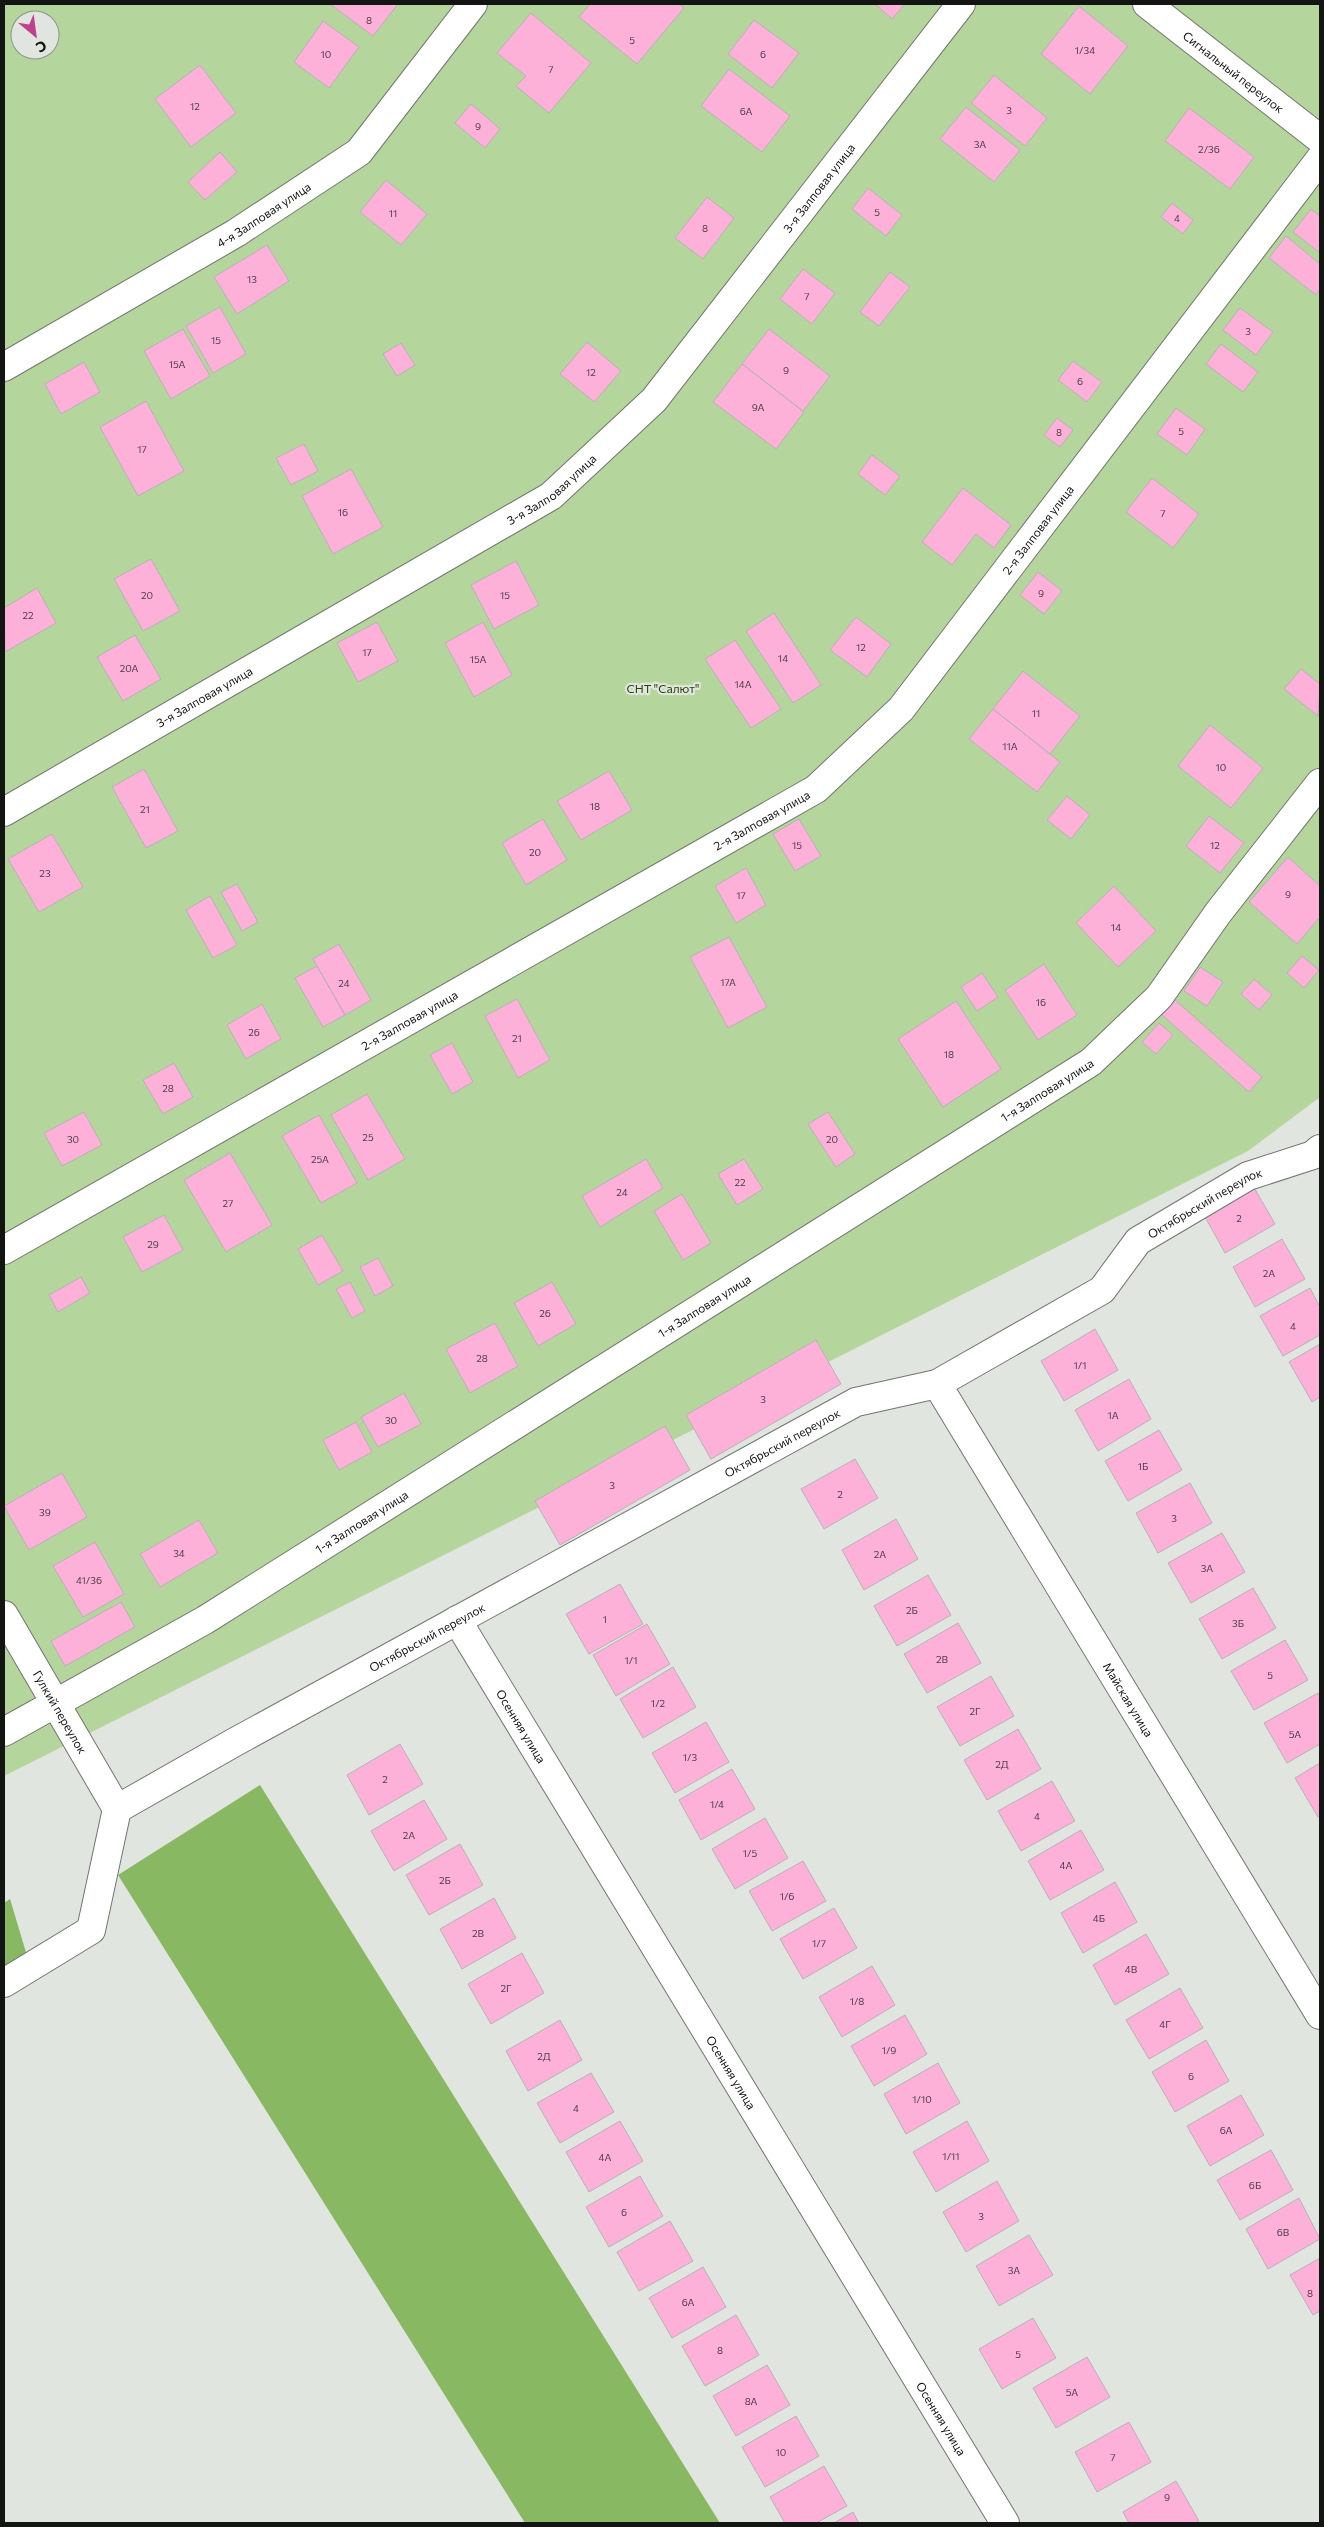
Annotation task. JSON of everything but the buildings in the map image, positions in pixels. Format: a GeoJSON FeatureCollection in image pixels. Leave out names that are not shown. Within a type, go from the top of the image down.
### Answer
{"type":"FeatureCollection","features":[{"type":"Feature","properties":{"kind":"street","name":"4-я Залповая улица"},"geometry":{"type":"LineString","coordinates":[[4,367],[236,234],[359,152],[473,4]]}},
{"type":"Feature","properties":{"kind":"street","name":"3-я Залповая улица"},"geometry":{"type":"LineString","coordinates":[[4,812],[551,496],[654,400],[961,4]]}},
{"type":"Feature","properties":{"kind":"street","name":"Сигнальный переулок"},"geometry":{"type":"LineString","coordinates":[[1147,4],[1320,139]]}},
{"type":"Feature","properties":{"kind":"street","name":"2-я Залповая улица"},"geometry":{"type":"LineString","coordinates":[[4,1250],[816,789],[901,709],[1320,158]]}},
{"type":"Feature","properties":{"kind":"street","name":"1-я Залповая улица"},"geometry":{"type":"LineString","coordinates":[[4,1732],[214,1614],[1091,1062],[1159,996],[1218,913],[1320,783]]}},
{"type":"Feature","properties":{"kind":"street","name":"Октябрьский переулок"},"geometry":{"type":"LineString","coordinates":[[117,1809],[235,1742],[856,1402],[937,1384],[1102,1290],[1138,1241],[1248,1176],[1318,1157]]}},
{"type":"Feature","properties":{"kind":"street","name":"Майская улица"},"geometry":{"type":"LineString","coordinates":[[937,1384],[1320,2015]]}},
{"type":"Feature","properties":{"kind":"street","name":"Гулкий переулок"},"geometry":{"type":"LineString","coordinates":[[4,1615],[117,1809]]}},
{"type":"Feature","properties":{"kind":"street","name":"Осенняя улица"},"geometry":{"type":"LineString","coordinates":[[457,1620],[1005,2523]]}},
{"type":"Feature","properties":{"kind":"street"},"geometry":{"type":"LineString","coordinates":[[4,1983],[91,1930],[117,1809]]}},
{"type":"Feature","properties":{"kind":"green space","name":"СНТ \"Салют\""},"geometry":{"type":"Polygon","coordinates":[[[4,4],[1320,4],[1320,1097],[1248,1151],[4,1776],[4,4]]]}},
{"type":"Feature","properties":{"kind":"green space"},"geometry":{"type":"Polygon","coordinates":[[[260,1785],[720,2523],[525,2523],[118,1875],[260,1785]]]}},
{"type":"Feature","properties":{"kind":"green space"},"geometry":{"type":"Polygon","coordinates":[[[10,1899],[28,1959],[4,1973],[4,1903],[10,1899]]]}}]}
